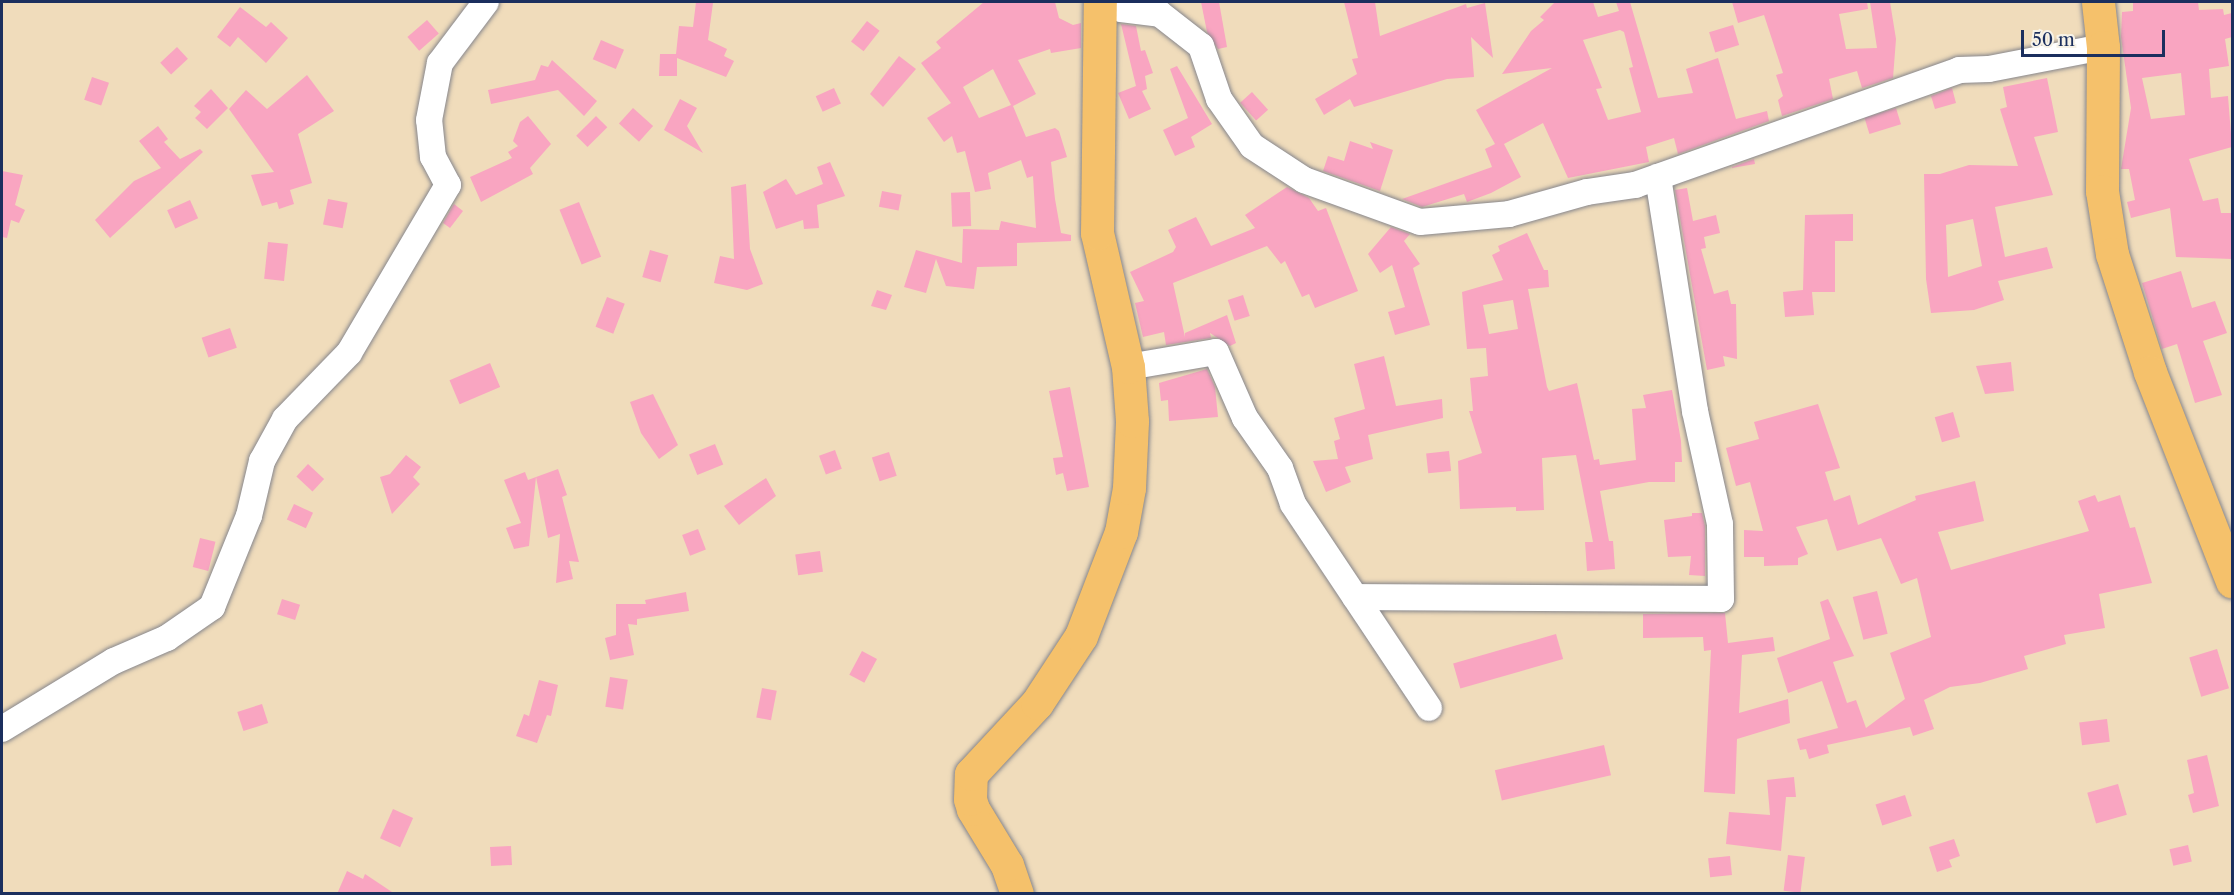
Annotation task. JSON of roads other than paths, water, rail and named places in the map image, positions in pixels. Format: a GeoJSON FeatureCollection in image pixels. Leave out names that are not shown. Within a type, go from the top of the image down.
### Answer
{"type":"FeatureCollection","features":[{"type":"Feature","properties":{"kind":"main road"},"geometry":{"type":"LineString","coordinates":[[1017,894],[1007,865],[973,809],[971,774],[1037,703],[1082,636],[1121,532],[1129,488],[1132,421],[1128,367],[1097,233],[1100,2]]}},
{"type":"Feature","properties":{"kind":"main road"},"geometry":{"type":"LineString","coordinates":[[2098,2],[2103,47],[2102,191],[2112,254],[2150,372],[2232,581]]}},
{"type":"Feature","properties":{"kind":"street"},"geometry":{"type":"LineString","coordinates":[[2,729],[114,661],[166,638],[212,607],[235,558],[262,461],[285,419],[349,353],[448,185],[433,157],[429,120],[440,63],[486,2]]}},
{"type":"Feature","properties":{"kind":"street"},"geometry":{"type":"LineString","coordinates":[[1109,2],[1121,9],[1160,14],[1200,46],[1219,99],[1252,146],[1304,180],[1420,222],[1509,214],[1658,177],[1959,70],[1989,69],[2103,47]]}},
{"type":"Feature","properties":{"kind":"street"},"geometry":{"type":"LineString","coordinates":[[1355,597],[1720,599],[1720,524],[1695,411],[1658,177]]}},
{"type":"Feature","properties":{"kind":"street"},"geometry":{"type":"LineString","coordinates":[[1128,367],[1216,352],[1245,418],[1280,468],[1293,504],[1429,708]]}}]}
